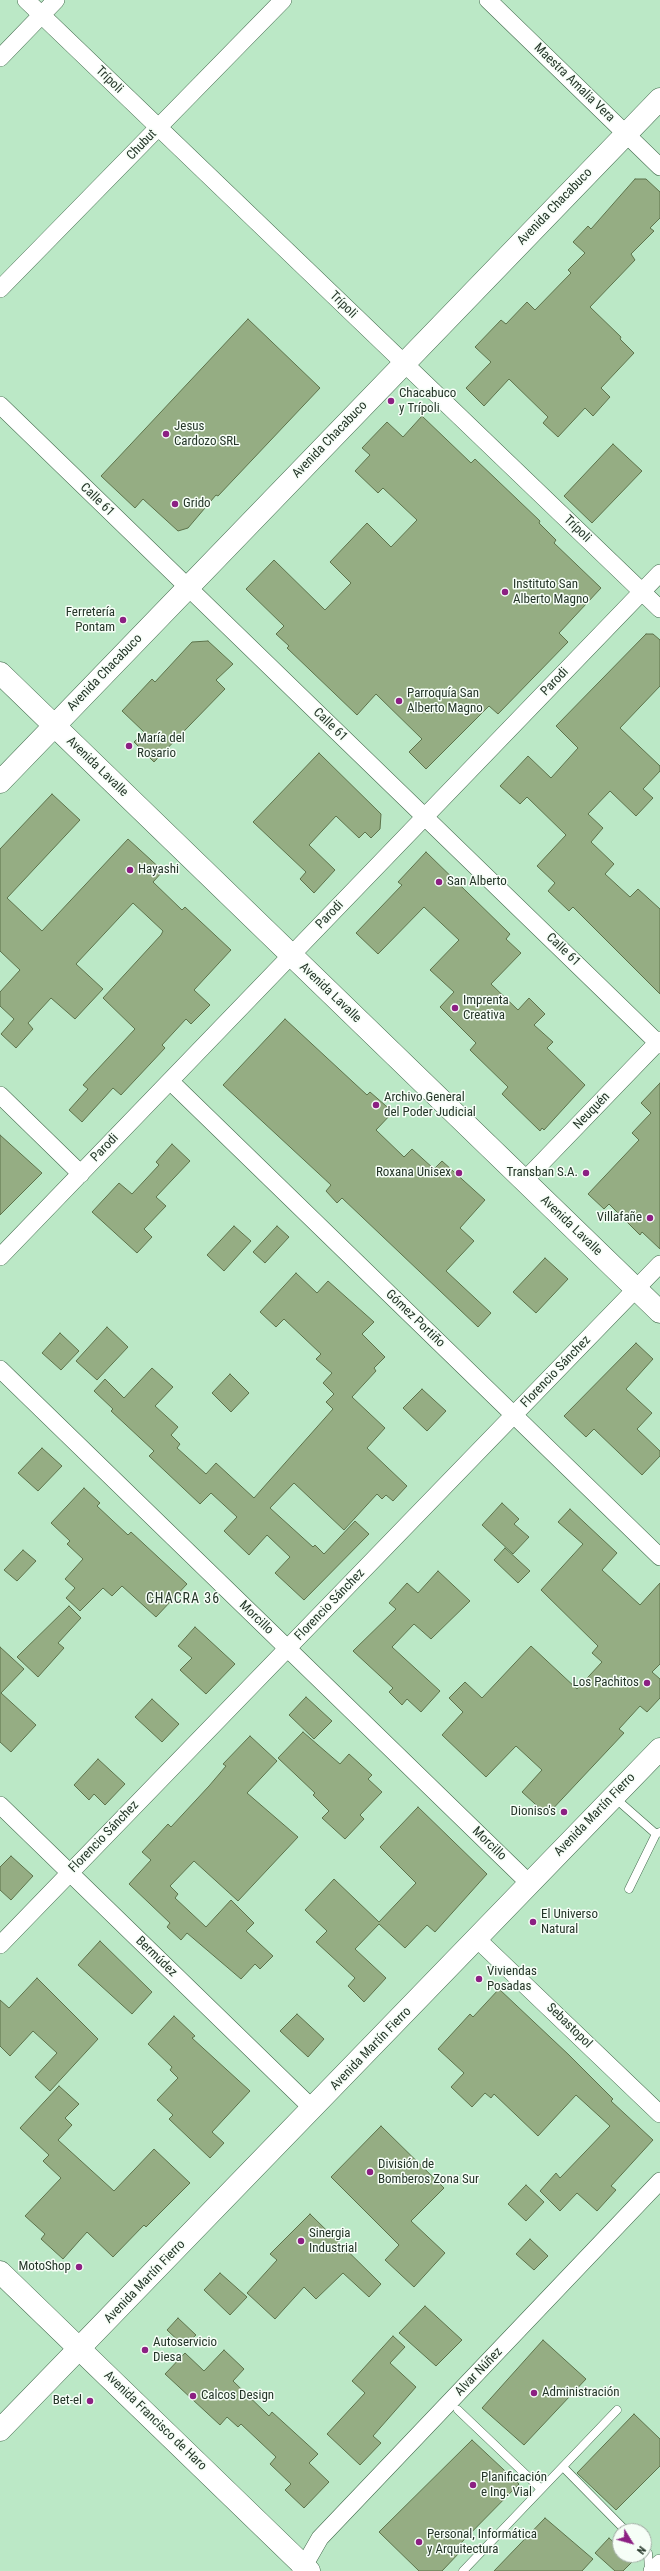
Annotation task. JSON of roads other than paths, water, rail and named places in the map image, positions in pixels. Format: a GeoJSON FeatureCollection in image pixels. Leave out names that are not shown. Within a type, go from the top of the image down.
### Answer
{"type":"FeatureCollection","features":[{"type":"Feature","properties":{"kind":"main road","name":"Avenida Chacabuco"},"geometry":{"type":"LineString","coordinates":[[0,782],[660,99]]}},
{"type":"Feature","properties":{"kind":"main road","name":"Avenida Lavalle"},"geometry":{"type":"LineString","coordinates":[[0,673],[660,1312]]}},
{"type":"Feature","properties":{"kind":"main road","name":"Avenida Martín Fierro"},"geometry":{"type":"LineString","coordinates":[[0,2430],[313,2109],[660,1749]]}},
{"type":"Feature","properties":{"kind":"main road","name":"Avenida Francisco de Haro"},"geometry":{"type":"LineString","coordinates":[[0,2272],[81,2348],[305,2570]]}},
{"type":"Feature","properties":{"kind":"street","name":"Trípoli"},"geometry":{"type":"LineString","coordinates":[[26,0],[660,609]]}},
{"type":"Feature","properties":{"kind":"street"},"geometry":{"type":"LineString","coordinates":[[0,58],[56,0]]}},
{"type":"Feature","properties":{"kind":"street","name":"Chubut"},"geometry":{"type":"LineString","coordinates":[[0,289],[283,0]]}},
{"type":"Feature","properties":{"kind":"street","name":"Maestra Amalia Vera"},"geometry":{"type":"LineString","coordinates":[[488,0],[660,166]]}},
{"type":"Feature","properties":{"kind":"street","name":"Calle 61"},"geometry":{"type":"LineString","coordinates":[[0,406],[659,1043]]}},
{"type":"Feature","properties":{"kind":"street","name":"Parodi"},"geometry":{"type":"LineString","coordinates":[[0,1257],[660,573]]}},
{"type":"Feature","properties":{"kind":"street","name":"Neuquén"},"geometry":{"type":"LineString","coordinates":[[524,1181],[659,1043]]}},
{"type":"Feature","properties":{"kind":"street","name":"Gómez Portiño"},"geometry":{"type":"LineString","coordinates":[[170,1081],[660,1557]]}},
{"type":"Feature","properties":{"kind":"street"},"geometry":{"type":"LineString","coordinates":[[0,1095],[81,1174]]}},
{"type":"Feature","properties":{"kind":"street","name":"Florencio Sánchez"},"geometry":{"type":"LineString","coordinates":[[0,1945],[660,1264]]}},
{"type":"Feature","properties":{"kind":"street","name":"Morcillo"},"geometry":{"type":"LineString","coordinates":[[0,1369],[530,1884]]}},
{"type":"Feature","properties":{"kind":"street","name":"Bermúdez"},"geometry":{"type":"LineString","coordinates":[[0,1805],[313,2109]]}},
{"type":"Feature","properties":{"kind":"street","name":"Sebastopol"},"geometry":{"type":"LineString","coordinates":[[477,1939],[660,2114]]}},
{"type":"Feature","properties":{"kind":"street","name":"Alvar Núñez"},"geometry":{"type":"LineString","coordinates":[[305,2570],[320,2538],[660,2182]]}},
{"type":"Feature","properties":{"kind":"street"},"geometry":{"type":"LineString","coordinates":[[651,2571],[660,2563]]}},
{"type":"Feature","properties":{"kind":"lane"},"geometry":{"type":"LineString","coordinates":[[614,1797],[658,1833],[629,1889]]}},
{"type":"Feature","properties":{"kind":"lane"},"geometry":{"type":"LineString","coordinates":[[458,2410],[541,2489]]}},
{"type":"Feature","properties":{"kind":"lane"},"geometry":{"type":"LineString","coordinates":[[463,2571],[617,2410]]}},
{"type":"Feature","properties":{"kind":"lane"},"geometry":{"type":"LineString","coordinates":[[563,2467],[618,2523]]}},
{"type":"Feature","properties":{"kind":"place","name":"Chacabuco y Trípoli"},"geometry":{"type":"Point","coordinates":[391,401]}},
{"type":"Feature","properties":{"kind":"place","name":"Jesus Cardozo SRL"},"geometry":{"type":"Point","coordinates":[166,434]}},
{"type":"Feature","properties":{"kind":"place","name":"Grido"},"geometry":{"type":"Point","coordinates":[175,504]}},
{"type":"Feature","properties":{"kind":"place","name":"Instituto San Alberto Magno"},"geometry":{"type":"Point","coordinates":[505,592]}},
{"type":"Feature","properties":{"kind":"place","name":"Ferretería Pontam"},"geometry":{"type":"Point","coordinates":[123,620]}},
{"type":"Feature","properties":{"kind":"place","name":"Parroquía San Alberto Magno"},"geometry":{"type":"Point","coordinates":[399,701]}},
{"type":"Feature","properties":{"kind":"place","name":"María del Rosario"},"geometry":{"type":"Point","coordinates":[129,746]}},
{"type":"Feature","properties":{"kind":"place","name":"Hayashi"},"geometry":{"type":"Point","coordinates":[130,870]}},
{"type":"Feature","properties":{"kind":"place","name":"San Alberto"},"geometry":{"type":"Point","coordinates":[439,882]}},
{"type":"Feature","properties":{"kind":"place","name":"Imprenta Creativa"},"geometry":{"type":"Point","coordinates":[455,1008]}},
{"type":"Feature","properties":{"kind":"place","name":"Archivo General del Poder Judicial"},"geometry":{"type":"Point","coordinates":[376,1105]}},
{"type":"Feature","properties":{"kind":"place","name":"Roxana Unisex"},"geometry":{"type":"Point","coordinates":[459,1173]}},
{"type":"Feature","properties":{"kind":"place","name":"Transban S.A."},"geometry":{"type":"Point","coordinates":[586,1173]}},
{"type":"Feature","properties":{"kind":"place","name":"Villafañe"},"geometry":{"type":"Point","coordinates":[650,1218]}},
{"type":"Feature","properties":{"kind":"place","name":"Los Pachitos"},"geometry":{"type":"Point","coordinates":[647,1683]}},
{"type":"Feature","properties":{"kind":"place","name":"Dioniso's"},"geometry":{"type":"Point","coordinates":[564,1812]}},
{"type":"Feature","properties":{"kind":"place","name":"El Universo Natural"},"geometry":{"type":"Point","coordinates":[533,1922]}},
{"type":"Feature","properties":{"kind":"place","name":"Viviendas Posadas"},"geometry":{"type":"Point","coordinates":[479,1979]}},
{"type":"Feature","properties":{"kind":"place","name":"División de Bomberos Zona Sur"},"geometry":{"type":"Point","coordinates":[370,2172]}},
{"type":"Feature","properties":{"kind":"place","name":"Sinergia Industrial"},"geometry":{"type":"Point","coordinates":[301,2241]}},
{"type":"Feature","properties":{"kind":"place","name":"MotoShop"},"geometry":{"type":"Point","coordinates":[79,2267]}},
{"type":"Feature","properties":{"kind":"place","name":"Autoservicio Diesa"},"geometry":{"type":"Point","coordinates":[145,2350]}},
{"type":"Feature","properties":{"kind":"place","name":"Administración"},"geometry":{"type":"Point","coordinates":[534,2393]}},
{"type":"Feature","properties":{"kind":"place","name":"Calcos Design"},"geometry":{"type":"Point","coordinates":[193,2396]}},
{"type":"Feature","properties":{"kind":"place","name":"Bet-el"},"geometry":{"type":"Point","coordinates":[90,2401]}},
{"type":"Feature","properties":{"kind":"place","name":"Planificación e Ing. Vial"},"geometry":{"type":"Point","coordinates":[473,2485]}},
{"type":"Feature","properties":{"kind":"place","name":"Personal, Informática y Arquitectura"},"geometry":{"type":"Point","coordinates":[419,2542]}},
{"type":"Feature","properties":{"kind":"district","name":"CHACRA 36"},"geometry":{"type":"Point","coordinates":[183,1599]}}]}
